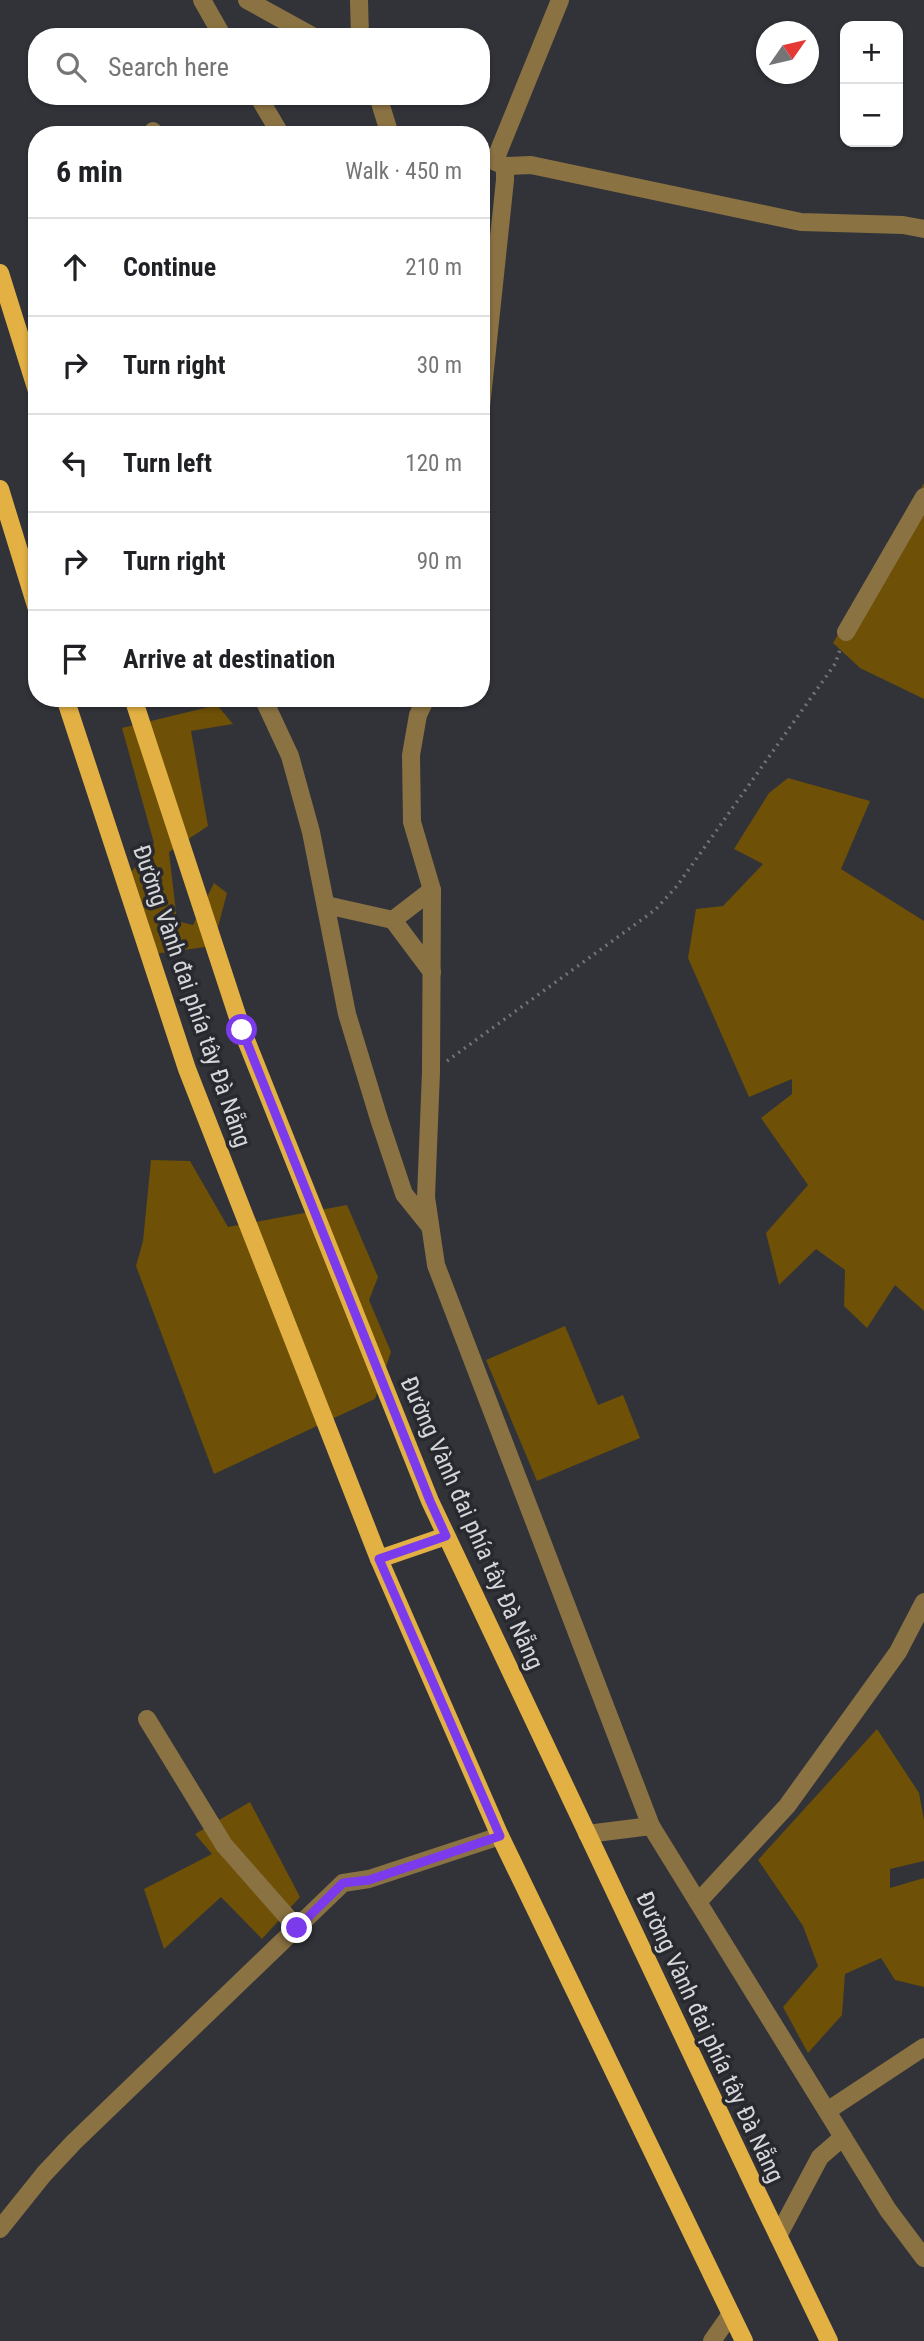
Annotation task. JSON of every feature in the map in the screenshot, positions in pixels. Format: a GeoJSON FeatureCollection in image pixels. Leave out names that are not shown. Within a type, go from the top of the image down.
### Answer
{"type":"FeatureCollection","features":[{"type":"Feature","properties":{"kind":"main road"},"geometry":{"type":"LineString","coordinates":[[0,273],[28,362]]}},
{"type":"Feature","properties":{"kind":"main road"},"geometry":{"type":"LineString","coordinates":[[0,489],[28,580]]}},
{"type":"Feature","properties":{"kind":"main road","name":"Đường Vành đai phía tây Đà Nẵng"},"geometry":{"type":"LineString","coordinates":[[68,707],[187,1069],[379,1559],[500,1836],[744,2341]]}},
{"type":"Feature","properties":{"kind":"main road","name":"Đường Vành đai phía tây Đà Nẵng"},"geometry":{"type":"LineString","coordinates":[[136,707],[242,1030],[430,1501],[830,2341]]}},
{"type":"Feature","properties":{"kind":"main road"},"geometry":{"type":"LineString","coordinates":[[379,1559],[446,1536]]}},
{"type":"Feature","properties":{"kind":"street"},"geometry":{"type":"LineString","coordinates":[[202,0],[218,28]]}},
{"type":"Feature","properties":{"kind":"street"},"geometry":{"type":"LineString","coordinates":[[247,0],[298,28]]}},
{"type":"Feature","properties":{"kind":"street"},"geometry":{"type":"LineString","coordinates":[[359,0],[360,28]]}},
{"type":"Feature","properties":{"kind":"street"},"geometry":{"type":"LineString","coordinates":[[494,161],[560,0]]}},
{"type":"Feature","properties":{"kind":"street"},"geometry":{"type":"LineString","coordinates":[[263,105],[276,126]]}},
{"type":"Feature","properties":{"kind":"street"},"geometry":{"type":"LineString","coordinates":[[381,105],[387,126]]}},
{"type":"Feature","properties":{"kind":"street"},"geometry":{"type":"LineString","coordinates":[[494,161],[531,165],[801,222],[903,225],[924,229]]}},
{"type":"Feature","properties":{"kind":"street"},"geometry":{"type":"LineString","coordinates":[[490,308],[505,180],[494,161]]}},
{"type":"Feature","properties":{"kind":"street"},"geometry":{"type":"LineString","coordinates":[[846,632],[924,497]]}},
{"type":"Feature","properties":{"kind":"street"},"geometry":{"type":"LineString","coordinates":[[268,707],[290,756],[311,832],[347,1014],[379,1119],[404,1194],[430,1226]]}},
{"type":"Feature","properties":{"kind":"street"},"geometry":{"type":"LineString","coordinates":[[422,707],[411,755],[412,822],[432,890],[431,1072],[426,1197],[436,1265],[651,1826],[888,2210],[924,2258]]}},
{"type":"Feature","properties":{"kind":"street"},"geometry":{"type":"LineString","coordinates":[[393,920],[432,890]]}},
{"type":"Feature","properties":{"kind":"street"},"geometry":{"type":"LineString","coordinates":[[326,905],[393,920],[432,972]]}},
{"type":"Feature","properties":{"kind":"street"},"geometry":{"type":"LineString","coordinates":[[698,1902],[787,1806],[898,1652],[924,1602]]}},
{"type":"Feature","properties":{"kind":"street"},"geometry":{"type":"LineString","coordinates":[[147,1719],[224,1845],[297,1928]]}},
{"type":"Feature","properties":{"kind":"street"},"geometry":{"type":"LineString","coordinates":[[587,1834],[651,1826]]}},
{"type":"Feature","properties":{"kind":"street"},"geometry":{"type":"LineString","coordinates":[[0,2229],[44,2174],[74,2142],[343,1883],[369,1880],[500,1836]]}},
{"type":"Feature","properties":{"kind":"street"},"geometry":{"type":"LineString","coordinates":[[827,2111],[924,2047]]}},
{"type":"Feature","properties":{"kind":"street"},"geometry":{"type":"LineString","coordinates":[[778,2236],[820,2157],[843,2137]]}},
{"type":"Feature","properties":{"kind":"street"},"geometry":{"type":"LineString","coordinates":[[712,2341],[731,2314]]}},
{"type":"Feature","properties":{"kind":"path"},"geometry":{"type":"LineString","coordinates":[[431,1072],[634,926],[677,886],[835,664],[846,632]]}},
{"type":"Feature","properties":{"kind":"shaded area"},"geometry":{"type":"Polygon","coordinates":[[[924,483],[924,699],[860,668],[833,643],[924,483]]]}},
{"type":"Feature","properties":{"kind":"shaded area"},"geometry":{"type":"Polygon","coordinates":[[[209,707],[219,707],[233,724],[191,731],[208,826],[169,852],[177,921],[193,925],[214,883],[227,893],[213,946],[146,955],[121,885],[154,843],[122,728],[209,707]]]}},
{"type":"Feature","properties":{"kind":"shaded area"},"geometry":{"type":"Polygon","coordinates":[[[788,778],[870,801],[841,869],[924,921],[924,1311],[895,1285],[867,1328],[844,1306],[845,1270],[816,1249],[779,1285],[766,1233],[808,1185],[761,1118],[792,1094],[792,1079],[749,1097],[688,958],[696,909],[723,906],[763,864],[734,849],[769,793],[788,778]]]}},
{"type":"Feature","properties":{"kind":"shaded area"},"geometry":{"type":"Polygon","coordinates":[[[151,1160],[190,1161],[228,1227],[347,1205],[378,1277],[369,1300],[391,1352],[375,1399],[214,1474],[136,1266],[143,1241],[151,1160]]]}},
{"type":"Feature","properties":{"kind":"shaded area"},"geometry":{"type":"Polygon","coordinates":[[[565,1326],[598,1405],[623,1395],[640,1438],[537,1481],[486,1360],[565,1326]]]}},
{"type":"Feature","properties":{"kind":"shaded area"},"geometry":{"type":"Polygon","coordinates":[[[877,1729],[919,1793],[924,1820],[924,1861],[890,1869],[890,1888],[924,1878],[924,1987],[895,1980],[881,1958],[845,1974],[842,2015],[808,2053],[783,2007],[818,1966],[803,1926],[758,1860],[877,1729]]]}},
{"type":"Feature","properties":{"kind":"shaded area"},"geometry":{"type":"Polygon","coordinates":[[[250,1802],[300,1897],[262,1939],[221,1897],[164,1949],[144,1889],[212,1854],[195,1834],[250,1802]]]}},
{"type":"Feature","properties":{"kind":"route"},"geometry":{"type":"LineString","coordinates":[[242,1030],[446,1536],[379,1559],[500,1836],[369,1880],[343,1883],[297,1928]]}}]}
